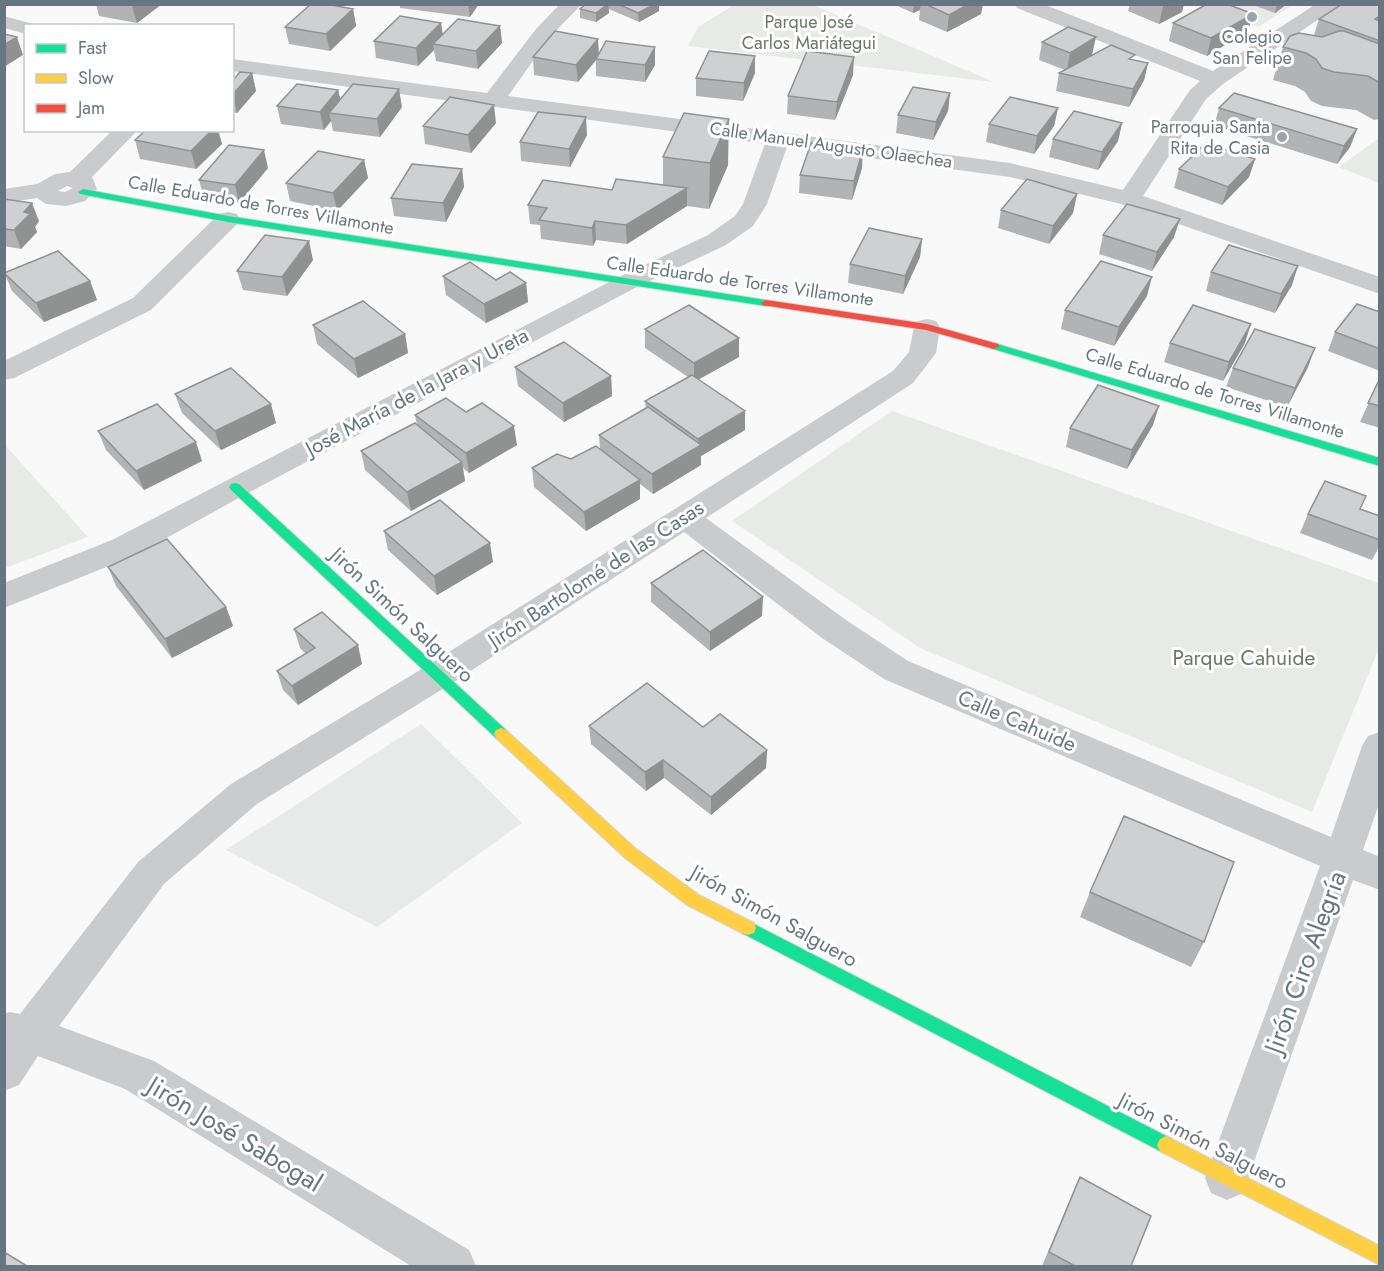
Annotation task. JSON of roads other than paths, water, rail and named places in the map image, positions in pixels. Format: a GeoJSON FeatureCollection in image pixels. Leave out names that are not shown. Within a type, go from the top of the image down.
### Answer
{"type":"FeatureCollection","features":[{"type":"Feature","properties":{"kind":"street"},"geometry":{"type":"LineString","coordinates":[[494,99],[543,33],[572,4]]}},
{"type":"Feature","properties":{"kind":"street"},"geometry":{"type":"LineString","coordinates":[[1024,4],[1215,79]]}},
{"type":"Feature","properties":{"kind":"street"},"geometry":{"type":"LineString","coordinates":[[1129,199],[1198,95],[1215,79],[1331,4]]}},
{"type":"Feature","properties":{"kind":"street"},"geometry":{"type":"LineString","coordinates":[[4,22],[24,27]]}},
{"type":"Feature","properties":{"kind":"street","name":"Calle Manuel Augusto Olaechea"},"geometry":{"type":"LineString","coordinates":[[234,65],[1010,170],[1129,199],[1380,286]]}},
{"type":"Feature","properties":{"kind":"street"},"geometry":{"type":"LineString","coordinates":[[4,196],[45,190],[45,194],[50,198],[61,200],[74,197],[79,185],[125,132]]}},
{"type":"Feature","properties":{"kind":"street","name":"José María de la Jara y Ureta"},"geometry":{"type":"LineString","coordinates":[[4,596],[123,548],[626,283],[717,240],[744,221],[755,204],[779,138]]}},
{"type":"Feature","properties":{"kind":"street","name":"Calle Eduardo de Torres Villamonte"},"geometry":{"type":"LineString","coordinates":[[79,185],[228,219],[626,283],[927,327],[1179,400],[1380,462]]}},
{"type":"Feature","properties":{"kind":"street"},"geometry":{"type":"LineString","coordinates":[[4,372],[142,304],[228,219]]}},
{"type":"Feature","properties":{"kind":"street","name":"Jirón Bartolomé de las Casas"},"geometry":{"type":"LineString","coordinates":[[4,1071],[17,1032],[151,873],[244,794],[437,676],[903,377],[922,353],[927,327]]}},
{"type":"Feature","properties":{"kind":"street","name":"Jirón Simón Salguero"},"geometry":{"type":"LineString","coordinates":[[235,487],[630,853],[693,900],[1380,1256]]}},
{"type":"Feature","properties":{"kind":"street","name":"Calle Cahuide"},"geometry":{"type":"LineString","coordinates":[[684,517],[834,629],[896,670],[1380,874]]}},
{"type":"Feature","properties":{"kind":"street","name":"Jirón Ciro Alegría"},"geometry":{"type":"LineString","coordinates":[[1227,1178],[1380,746]]}},
{"type":"Feature","properties":{"kind":"street","name":"Jirón José Sabogal"},"geometry":{"type":"LineString","coordinates":[[17,1032],[139,1075],[453,1266]]}},
{"type":"Feature","properties":{"kind":"place","name":"Colegio San Felipe"},"geometry":{"type":"Point","coordinates":[1252,17]}},
{"type":"Feature","properties":{"kind":"place","name":"Parroquia Santa Rita de Casia"},"geometry":{"type":"Point","coordinates":[1282,137]}},
{"type":"Feature","properties":{"kind":"park label","name":"Parque José Carlos Mariátegui"},"geometry":{"type":"Point","coordinates":[809,32]}},
{"type":"Feature","properties":{"kind":"park label","name":"Parque Cahuide"},"geometry":{"type":"Point","coordinates":[1244,658]}}]}
